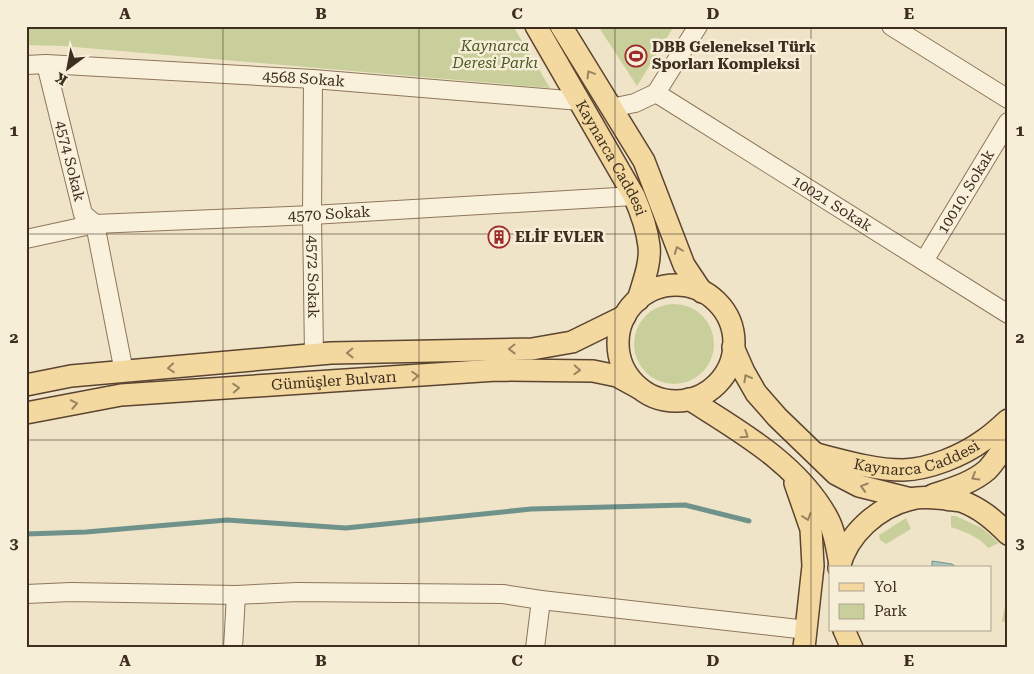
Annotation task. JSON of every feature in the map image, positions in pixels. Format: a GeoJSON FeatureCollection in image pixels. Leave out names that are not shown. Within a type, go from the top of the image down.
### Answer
{"type":"FeatureCollection","features":[{"type":"Feature","properties":{"kind":"main road","name":"Kaynarca Caddesi"},"geometry":{"type":"LineString","coordinates":[[536,26],[634,196],[643,218],[649,247],[645,274],[638,300]]}},
{"type":"Feature","properties":{"kind":"main road","name":"Kaynarca Caddesi"},"geometry":{"type":"LineString","coordinates":[[562,26],[644,161],[684,265],[702,292]]}},
{"type":"Feature","properties":{"kind":"main road","name":"Kaynarca Caddesi"},"geometry":{"type":"LineString","coordinates":[[666,286],[685,286],[702,292],[717,303],[728,318],[734,337],[733,356],[725,374],[712,389],[689,399],[675,401],[656,398],[638,388],[626,372],[619,354],[618,336],[624,316],[638,300],[649,292],[666,286]]}},
{"type":"Feature","properties":{"kind":"main road","name":"Gümüşler Bulvarı"},"geometry":{"type":"LineString","coordinates":[[26,385],[71,376],[314,355],[532,349],[572,342],[624,316]]}},
{"type":"Feature","properties":{"kind":"main road","name":"Kaynarca Caddesi"},"geometry":{"type":"LineString","coordinates":[[733,347],[756,393],[777,417],[836,474],[859,486],[919,498],[960,501],[989,515],[1008,534]]}},
{"type":"Feature","properties":{"kind":"main road","name":"Gümüşler Bulvarı"},"geometry":{"type":"LineString","coordinates":[[26,413],[121,395],[496,370],[593,371],[617,376],[638,388]]}},
{"type":"Feature","properties":{"kind":"main road"},"geometry":{"type":"LineString","coordinates":[[689,399],[751,439],[791,471],[811,494],[827,518],[836,542],[839,566]]}},
{"type":"Feature","properties":{"kind":"main road","name":"Kaynarca Caddesi"},"geometry":{"type":"LineString","coordinates":[[816,454],[876,467],[902,470],[918,468],[931,465],[971,448],[986,439],[1008,420]]}},
{"type":"Feature","properties":{"kind":"main road"},"geometry":{"type":"LineString","coordinates":[[839,566],[850,542],[867,522],[887,508],[959,486],[978,476],[988,469],[1008,442]]}},
{"type":"Feature","properties":{"kind":"main road"},"geometry":{"type":"LineString","coordinates":[[791,471],[811,529],[813,566],[805,639]]}},
{"type":"Feature","properties":{"kind":"main road"},"geometry":{"type":"LineString","coordinates":[[834,648],[836,632]]}},
{"type":"Feature","properties":{"kind":"main road"},"geometry":{"type":"LineString","coordinates":[[845,632],[852,648]]}},
{"type":"Feature","properties":{"kind":"street"},"geometry":{"type":"LineString","coordinates":[[611,108],[634,103],[656,93],[698,26]]}},
{"type":"Feature","properties":{"kind":"street"},"geometry":{"type":"LineString","coordinates":[[891,26],[1008,99]]}},
{"type":"Feature","properties":{"kind":"street","name":"4568 Sokak"},"geometry":{"type":"LineString","coordinates":[[26,65],[46,64],[313,79],[580,101]]}},
{"type":"Feature","properties":{"kind":"street","name":"4574 Sokak"},"geometry":{"type":"LineString","coordinates":[[46,64],[83,214],[95,224],[124,372]]}},
{"type":"Feature","properties":{"kind":"street","name":"4572 Sokak"},"geometry":{"type":"LineString","coordinates":[[313,79],[314,355]]}},
{"type":"Feature","properties":{"kind":"street","name":"10021 Sokak"},"geometry":{"type":"LineString","coordinates":[[656,93],[1008,314]]}},
{"type":"Feature","properties":{"kind":"street","name":"10010. Sokak"},"geometry":{"type":"LineString","coordinates":[[924,261],[1008,122]]}},
{"type":"Feature","properties":{"kind":"street","name":"4570 Sokak"},"geometry":{"type":"LineString","coordinates":[[26,239],[95,224],[312,215],[634,196]]}},
{"type":"Feature","properties":{"kind":"street"},"geometry":{"type":"LineString","coordinates":[[26,594],[70,592],[236,595],[296,592],[503,594],[805,639]]}},
{"type":"Feature","properties":{"kind":"street"},"geometry":{"type":"LineString","coordinates":[[233,648],[236,595]]}},
{"type":"Feature","properties":{"kind":"street"},"geometry":{"type":"LineString","coordinates":[[534,648],[541,600]]}},
{"type":"Feature","properties":{"kind":"green space","name":"Kaynarca Deresi Parkı"},"geometry":{"type":"Polygon","coordinates":[[[26,26],[513,26],[550,88],[63,46],[26,45],[26,26]]]}},
{"type":"Feature","properties":{"kind":"green space","name":"DBB Geleneksel Türk Sporları Kompleksi"},"geometry":{"type":"Polygon","coordinates":[[[598,26],[674,26],[637,86],[598,26]]]}},
{"type":"Feature","properties":{"kind":"green space"},"geometry":{"type":"Polygon","coordinates":[[[674,304],[689,307],[702,316],[711,329],[714,344],[711,359],[702,372],[689,381],[674,384],[659,381],[646,372],[637,359],[634,344],[637,329],[646,316],[659,307],[674,304]]]}},
{"type":"Feature","properties":{"kind":"green space"},"geometry":{"type":"Polygon","coordinates":[[[951,516],[956,516],[982,528],[999,543],[988,548],[976,537],[951,527],[951,516]]]}},
{"type":"Feature","properties":{"kind":"green space"},"geometry":{"type":"Polygon","coordinates":[[[906,518],[911,529],[886,544],[880,540],[879,535],[906,518]]]}},
{"type":"Feature","properties":{"kind":"green space"},"geometry":{"type":"Polygon","coordinates":[[[1008,582],[1008,624],[1002,621],[1007,595],[1006,583],[1008,582]]]}},
{"type":"Feature","properties":{"kind":"water"},"geometry":{"type":"Polygon","coordinates":[[[932,561],[954,566],[932,566],[932,561]]]}},
{"type":"Feature","properties":{"kind":"waterway"},"geometry":{"type":"LineString","coordinates":[[26,534],[86,532],[227,520],[346,528],[531,509],[685,505],[749,521]]}},
{"type":"Feature","properties":{"kind":"place","name":"DBB Geleneksel Türk Sporları Kompleksi"},"geometry":{"type":"Point","coordinates":[636,56]}},
{"type":"Feature","properties":{"kind":"place","name":"ELİF EVLER"},"geometry":{"type":"Point","coordinates":[499,237]}}]}
